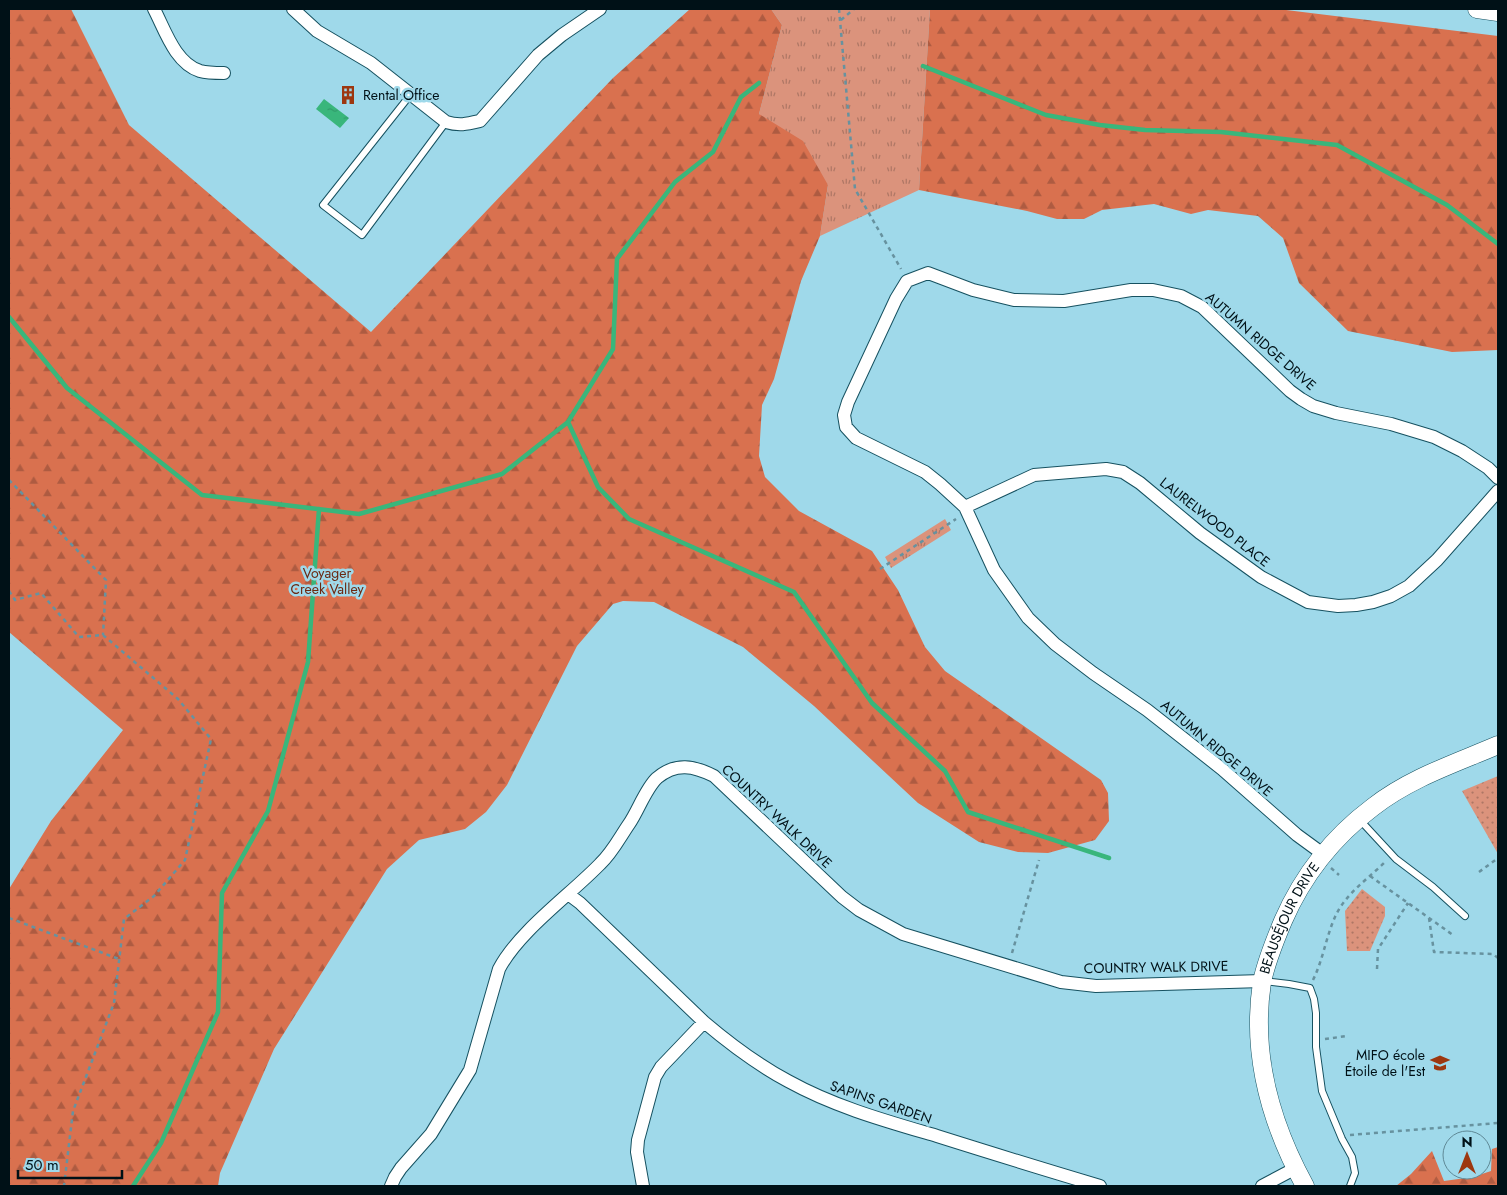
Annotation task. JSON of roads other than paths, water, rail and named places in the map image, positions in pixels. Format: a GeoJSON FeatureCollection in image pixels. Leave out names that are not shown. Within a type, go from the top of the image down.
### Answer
{"type":"FeatureCollection","features":[{"type":"Feature","properties":{"kind":"street"},"geometry":{"type":"LineString","coordinates":[[154,9],[176,51],[187,64],[200,71],[224,73]]}},
{"type":"Feature","properties":{"kind":"street"},"geometry":{"type":"LineString","coordinates":[[293,9],[317,30],[370,63],[446,122],[457,125],[480,121],[538,55],[584,13],[600,9]]}},
{"type":"Feature","properties":{"kind":"street"},"geometry":{"type":"LineString","coordinates":[[1477,9],[1498,12]]}},
{"type":"Feature","properties":{"kind":"street","name":"AUTUMN RIDGE DRIVE"},"geometry":{"type":"LineString","coordinates":[[1323,854],[1297,835],[1184,738],[1055,644],[1028,618],[994,570],[966,509],[925,472],[856,438],[846,427],[844,415],[848,402],[896,299],[907,281],[917,276],[928,273],[997,297],[1037,302],[1064,301],[1132,290],[1153,290],[1181,296],[1202,307],[1290,390],[1313,406],[1336,413],[1398,426],[1434,437],[1482,464],[1498,478]]}},
{"type":"Feature","properties":{"kind":"street","name":"LAURELWOOD PLACE"},"geometry":{"type":"LineString","coordinates":[[966,509],[1034,475],[1106,469],[1123,472],[1132,476],[1200,533],[1260,577],[1308,602],[1331,605],[1356,605],[1392,596],[1409,586],[1437,560],[1498,491]]}},
{"type":"Feature","properties":{"kind":"street","name":"BEAUSÉJOUR DRIVE"},"geometry":{"type":"LineString","coordinates":[[1305,1186],[1283,1144],[1274,1117],[1262,1063],[1260,1023],[1262,981],[1278,932],[1305,878],[1337,837],[1359,818],[1403,786],[1498,745]]}},
{"type":"Feature","properties":{"kind":"street","name":"COUNTRY WALK DRIVE"},"geometry":{"type":"LineString","coordinates":[[391,1186],[401,1168],[431,1134],[470,1070],[499,968],[504,960],[534,927],[602,863],[634,816],[656,778],[673,769],[690,766],[714,776],[842,897],[859,910],[903,934],[1061,982],[1096,986],[1262,981]]}},
{"type":"Feature","properties":{"kind":"street","name":"SAPINS GARDEN"},"geometry":{"type":"LineString","coordinates":[[568,894],[580,903],[723,1038],[763,1067],[810,1093],[845,1108],[1100,1186]]}},
{"type":"Feature","properties":{"kind":"street"},"geometry":{"type":"LineString","coordinates":[[643,1186],[637,1152],[638,1140],[655,1077],[661,1066],[704,1022]]}},
{"type":"Feature","properties":{"kind":"street"},"geometry":{"type":"LineString","coordinates":[[1262,1186],[1296,1168]]}},
{"type":"Feature","properties":{"kind":"lane"},"geometry":{"type":"LineString","coordinates":[[411,94],[323,205],[362,234],[446,122]]}},
{"type":"Feature","properties":{"kind":"lane"},"geometry":{"type":"LineString","coordinates":[[1359,818],[1392,855],[1433,887],[1465,916]]}},
{"type":"Feature","properties":{"kind":"lane"},"geometry":{"type":"LineString","coordinates":[[1262,981],[1310,988],[1316,1013],[1316,1040],[1322,1091],[1342,1139],[1352,1157],[1355,1174],[1350,1186]]}},
{"type":"Feature","properties":{"kind":"water"},"geometry":{"type":"Polygon","coordinates":[[[324,99],[349,118],[340,128],[316,109],[324,99]]]}},
{"type":"Feature","properties":{"kind":"waterway"},"geometry":{"type":"LineString","coordinates":[[923,66],[1046,115],[1100,125],[1145,130],[1221,132],[1337,145],[1447,205],[1498,244]]}},
{"type":"Feature","properties":{"kind":"waterway"},"geometry":{"type":"LineString","coordinates":[[9,317],[67,388],[202,495],[359,514],[502,474],[568,422],[613,349],[617,259],[675,182],[713,152],[741,97],[759,83]]}},
{"type":"Feature","properties":{"kind":"waterway"},"geometry":{"type":"LineString","coordinates":[[568,422],[598,487],[629,519],[794,592],[872,703],[945,771],[968,812],[1109,858]]}},
{"type":"Feature","properties":{"kind":"waterway"},"geometry":{"type":"LineString","coordinates":[[133,1186],[161,1143],[218,1012],[222,893],[268,811],[308,662],[319,509]]}},
{"type":"Feature","properties":{"kind":"place","name":"Rental Office"},"geometry":{"type":"Point","coordinates":[348,95]}},
{"type":"Feature","properties":{"kind":"place","name":"MIFO école Étoile de l'Est"},"geometry":{"type":"Point","coordinates":[1440,1063]}},
{"type":"Feature","properties":{"kind":"park label","name":"Voyager Creek Valley"},"geometry":{"type":"Point","coordinates":[327,582]}}]}
